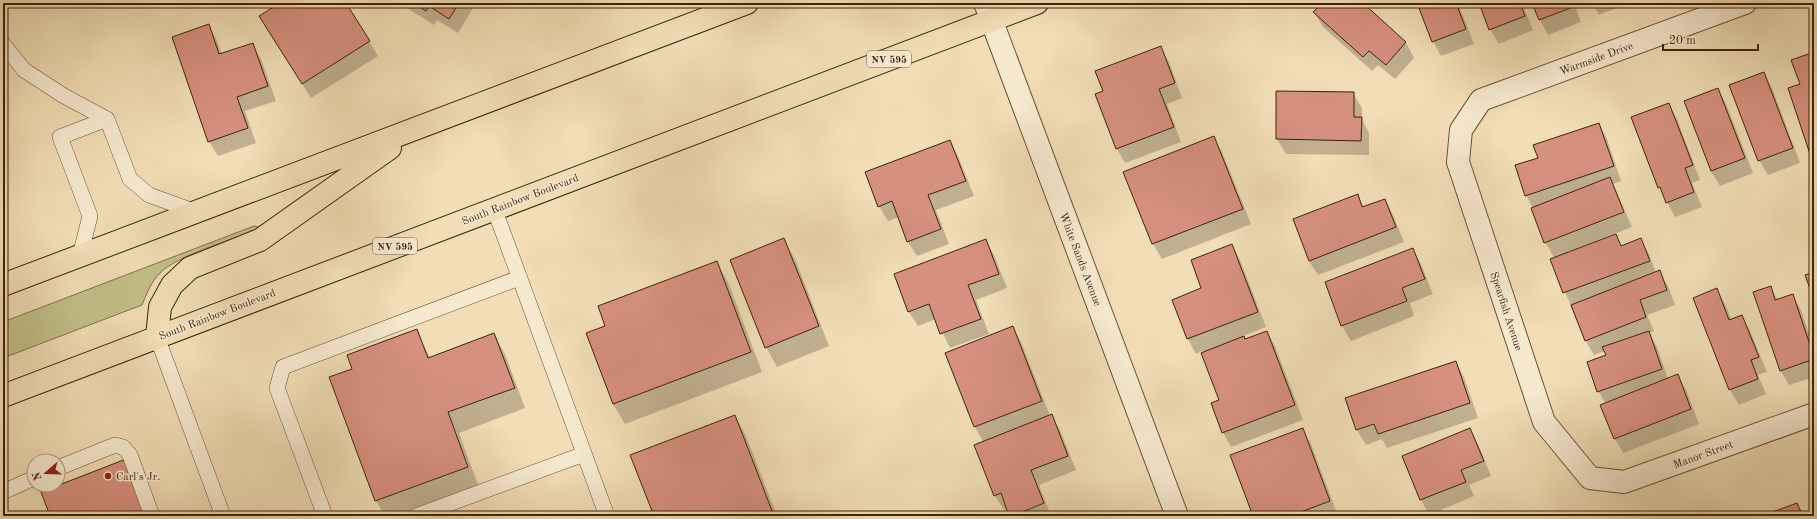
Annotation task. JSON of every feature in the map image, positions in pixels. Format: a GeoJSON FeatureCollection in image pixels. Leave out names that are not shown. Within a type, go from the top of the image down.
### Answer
{"type":"FeatureCollection","features":[{"type":"Feature","properties":{"kind":"main road"},"geometry":{"type":"LineString","coordinates":[[3,285],[748,3]]}},
{"type":"Feature","properties":{"kind":"main road","name":"South Rainbow Boulevard"},"geometry":{"type":"LineString","coordinates":[[3,396],[494,208],[989,12],[1037,3]]}},
{"type":"Feature","properties":{"kind":"main road"},"geometry":{"type":"LineString","coordinates":[[157,337],[160,307],[172,285],[190,268],[260,240],[415,130]]}},
{"type":"Feature","properties":{"kind":"street","name":"Warmside Drive"},"geometry":{"type":"LineString","coordinates":[[1461,130],[1481,100],[1745,3]]}},
{"type":"Feature","properties":{"kind":"street","name":"White Sands Avenue"},"geometry":{"type":"LineString","coordinates":[[989,12],[1177,516]]}},
{"type":"Feature","properties":{"kind":"street","name":"Spearfish Avenue"},"geometry":{"type":"LineString","coordinates":[[1461,130],[1458,162],[1544,422],[1590,478]]}},
{"type":"Feature","properties":{"kind":"street","name":"Manor Street"},"geometry":{"type":"LineString","coordinates":[[1590,478],[1624,482],[1814,414]]}},
{"type":"Feature","properties":{"kind":"lane"},"geometry":{"type":"LineString","coordinates":[[3,44],[24,70],[64,96],[107,118],[130,179],[149,195],[196,212]]}},
{"type":"Feature","properties":{"kind":"lane"},"geometry":{"type":"LineString","coordinates":[[80,256],[90,216],[60,137],[107,118]]}},
{"type":"Feature","properties":{"kind":"lane"},"geometry":{"type":"LineString","coordinates":[[494,208],[607,516]]}},
{"type":"Feature","properties":{"kind":"lane"},"geometry":{"type":"LineString","coordinates":[[325,516],[277,388],[283,367],[519,278]]}},
{"type":"Feature","properties":{"kind":"lane"},"geometry":{"type":"LineString","coordinates":[[157,337],[223,516]]}},
{"type":"Feature","properties":{"kind":"lane"},"geometry":{"type":"LineString","coordinates":[[66,465],[115,445],[123,447],[130,455],[152,516]]}},
{"type":"Feature","properties":{"kind":"lane"},"geometry":{"type":"LineString","coordinates":[[416,516],[584,454]]}},
{"type":"Feature","properties":{"kind":"lane"},"geometry":{"type":"LineString","coordinates":[[3,492],[26,482]]}},
{"type":"Feature","properties":{"kind":"shaded area"},"geometry":{"type":"Polygon","coordinates":[[[254,226],[258,227],[256,231],[192,254],[168,266],[154,280],[142,305],[3,358],[3,322],[254,226]]]}},
{"type":"Feature","properties":{"kind":"building"},"geometry":{"type":"Polygon","coordinates":[[[280,3],[346,3],[370,41],[302,84],[259,16],[280,3]]]}},
{"type":"Feature","properties":{"kind":"building"},"geometry":{"type":"Polygon","coordinates":[[[413,3],[459,3],[449,19],[429,6],[426,11],[413,3]]]}},
{"type":"Feature","properties":{"kind":"building"},"geometry":{"type":"Polygon","coordinates":[[[1322,3],[1363,3],[1406,42],[1386,65],[1369,51],[1363,57],[1313,12],[1322,3]]]}},
{"type":"Feature","properties":{"kind":"building"},"geometry":{"type":"Polygon","coordinates":[[[1417,3],[1456,3],[1466,29],[1432,42],[1417,3]]]}},
{"type":"Feature","properties":{"kind":"building"},"geometry":{"type":"Polygon","coordinates":[[[1479,3],[1520,3],[1525,16],[1489,30],[1479,3]]]}},
{"type":"Feature","properties":{"kind":"building"},"geometry":{"type":"Polygon","coordinates":[[[1532,3],[1572,3],[1573,7],[1539,20],[1532,3]]]}},
{"type":"Feature","properties":{"kind":"building"},"geometry":{"type":"Polygon","coordinates":[[[209,24],[219,54],[253,43],[268,86],[237,97],[248,128],[208,142],[172,37],[209,24]]]}},
{"type":"Feature","properties":{"kind":"building"},"geometry":{"type":"Polygon","coordinates":[[[1161,46],[1175,83],[1159,89],[1174,127],[1116,149],[1095,94],[1103,91],[1095,71],[1161,46]]]}},
{"type":"Feature","properties":{"kind":"building"},"geometry":{"type":"Polygon","coordinates":[[[1814,52],[1814,153],[1810,154],[1788,88],[1800,84],[1791,60],[1814,52]]]}},
{"type":"Feature","properties":{"kind":"building"},"geometry":{"type":"Polygon","coordinates":[[[1764,72],[1793,148],[1758,161],[1729,85],[1764,72]]]}},
{"type":"Feature","properties":{"kind":"building"},"geometry":{"type":"Polygon","coordinates":[[[1718,88],[1745,158],[1711,171],[1684,101],[1718,88]]]}},
{"type":"Feature","properties":{"kind":"building"},"geometry":{"type":"Polygon","coordinates":[[[1276,91],[1354,92],[1354,117],[1362,117],[1361,141],[1276,139],[1276,91]]]}},
{"type":"Feature","properties":{"kind":"building"},"geometry":{"type":"Polygon","coordinates":[[[1669,103],[1693,165],[1685,168],[1694,192],[1666,203],[1660,187],[1658,188],[1631,117],[1669,103]]]}},
{"type":"Feature","properties":{"kind":"building"},"geometry":{"type":"Polygon","coordinates":[[[1599,123],[1614,166],[1525,196],[1515,165],[1538,158],[1533,145],[1599,123]]]}},
{"type":"Feature","properties":{"kind":"building"},"geometry":{"type":"Polygon","coordinates":[[[1214,136],[1243,209],[1152,244],[1123,172],[1214,136]]]}},
{"type":"Feature","properties":{"kind":"building"},"geometry":{"type":"Polygon","coordinates":[[[950,140],[966,181],[928,195],[941,229],[907,242],[892,201],[878,207],[865,172],[950,140]]]}},
{"type":"Feature","properties":{"kind":"building"},"geometry":{"type":"Polygon","coordinates":[[[1610,177],[1624,212],[1544,243],[1531,208],[1610,177]]]}},
{"type":"Feature","properties":{"kind":"building"},"geometry":{"type":"Polygon","coordinates":[[[1358,194],[1362,207],[1385,199],[1396,227],[1309,261],[1293,219],[1358,194]]]}},
{"type":"Feature","properties":{"kind":"building"},"geometry":{"type":"Polygon","coordinates":[[[1616,234],[1621,246],[1641,238],[1650,261],[1563,293],[1550,259],[1616,234]]]}},
{"type":"Feature","properties":{"kind":"building"},"geometry":{"type":"Polygon","coordinates":[[[784,238],[819,326],[765,348],[730,260],[784,238]]]}},
{"type":"Feature","properties":{"kind":"building"},"geometry":{"type":"Polygon","coordinates":[[[986,239],[999,274],[968,285],[981,319],[940,334],[929,304],[908,312],[894,274],[986,239]]]}},
{"type":"Feature","properties":{"kind":"building"},"geometry":{"type":"Polygon","coordinates":[[[1232,244],[1258,312],[1187,339],[1172,300],[1201,288],[1191,260],[1232,244]]]}},
{"type":"Feature","properties":{"kind":"building"},"geometry":{"type":"Polygon","coordinates":[[[1413,248],[1425,279],[1402,288],[1407,301],[1341,326],[1325,282],[1413,248]]]}},
{"type":"Feature","properties":{"kind":"building"},"geometry":{"type":"Polygon","coordinates":[[[717,261],[751,352],[613,404],[586,333],[605,326],[598,306],[717,261]]]}},
{"type":"Feature","properties":{"kind":"building"},"geometry":{"type":"Polygon","coordinates":[[[1660,270],[1667,290],[1640,300],[1646,317],[1585,341],[1571,305],[1660,270]]]}},
{"type":"Feature","properties":{"kind":"building"},"geometry":{"type":"Polygon","coordinates":[[[1814,272],[1814,300],[1805,275],[1814,272]]]}},
{"type":"Feature","properties":{"kind":"building"},"geometry":{"type":"Polygon","coordinates":[[[1771,286],[1775,300],[1793,294],[1814,357],[1814,359],[1780,371],[1753,292],[1771,286]]]}},
{"type":"Feature","properties":{"kind":"building"},"geometry":{"type":"Polygon","coordinates":[[[1717,288],[1729,320],[1742,315],[1759,357],[1751,360],[1758,379],[1729,390],[1693,298],[1717,288]]]}},
{"type":"Feature","properties":{"kind":"building"},"geometry":{"type":"Polygon","coordinates":[[[1013,326],[1042,401],[974,427],[945,353],[1013,326]]]}},
{"type":"Feature","properties":{"kind":"building"},"geometry":{"type":"Polygon","coordinates":[[[417,329],[428,358],[494,333],[515,388],[448,412],[468,467],[375,501],[329,377],[352,369],[347,355],[417,329]]]}},
{"type":"Feature","properties":{"kind":"building"},"geometry":{"type":"Polygon","coordinates":[[[1267,331],[1295,405],[1222,433],[1211,403],[1219,400],[1201,353],[1244,336],[1245,339],[1267,331]]]}},
{"type":"Feature","properties":{"kind":"building"},"geometry":{"type":"Polygon","coordinates":[[[1649,331],[1662,369],[1597,392],[1587,362],[1606,355],[1602,347],[1649,331]]]}},
{"type":"Feature","properties":{"kind":"building"},"geometry":{"type":"Polygon","coordinates":[[[1456,361],[1470,403],[1378,434],[1374,424],[1356,430],[1345,398],[1456,361]]]}},
{"type":"Feature","properties":{"kind":"building"},"geometry":{"type":"Polygon","coordinates":[[[1678,374],[1691,409],[1614,439],[1600,405],[1678,374]]]}},
{"type":"Feature","properties":{"kind":"building"},"geometry":{"type":"Polygon","coordinates":[[[1052,414],[1068,456],[1031,470],[1044,503],[1013,516],[1009,516],[1001,493],[994,496],[974,445],[1052,414]]]}},
{"type":"Feature","properties":{"kind":"building"},"geometry":{"type":"Polygon","coordinates":[[[735,415],[774,516],[654,516],[630,455],[735,415]]]}},
{"type":"Feature","properties":{"kind":"building"},"geometry":{"type":"Polygon","coordinates":[[[1303,428],[1330,501],[1290,516],[1253,516],[1230,455],[1303,428]]]}},
{"type":"Feature","properties":{"kind":"building"},"geometry":{"type":"Polygon","coordinates":[[[1470,428],[1484,461],[1461,470],[1466,482],[1420,500],[1402,456],[1470,428]]]}},
{"type":"Feature","properties":{"kind":"building","name":"Carl's Jr."},"geometry":{"type":"Polygon","coordinates":[[[126,459],[148,516],[50,516],[41,493],[66,493],[66,482],[126,459]]]}},
{"type":"Feature","properties":{"kind":"building"},"geometry":{"type":"Polygon","coordinates":[[[1797,503],[1803,516],[1764,515],[1797,503]]]}},
{"type":"Feature","properties":{"kind":"place","name":"Carl's Jr."},"geometry":{"type":"Point","coordinates":[108,476]}}]}
